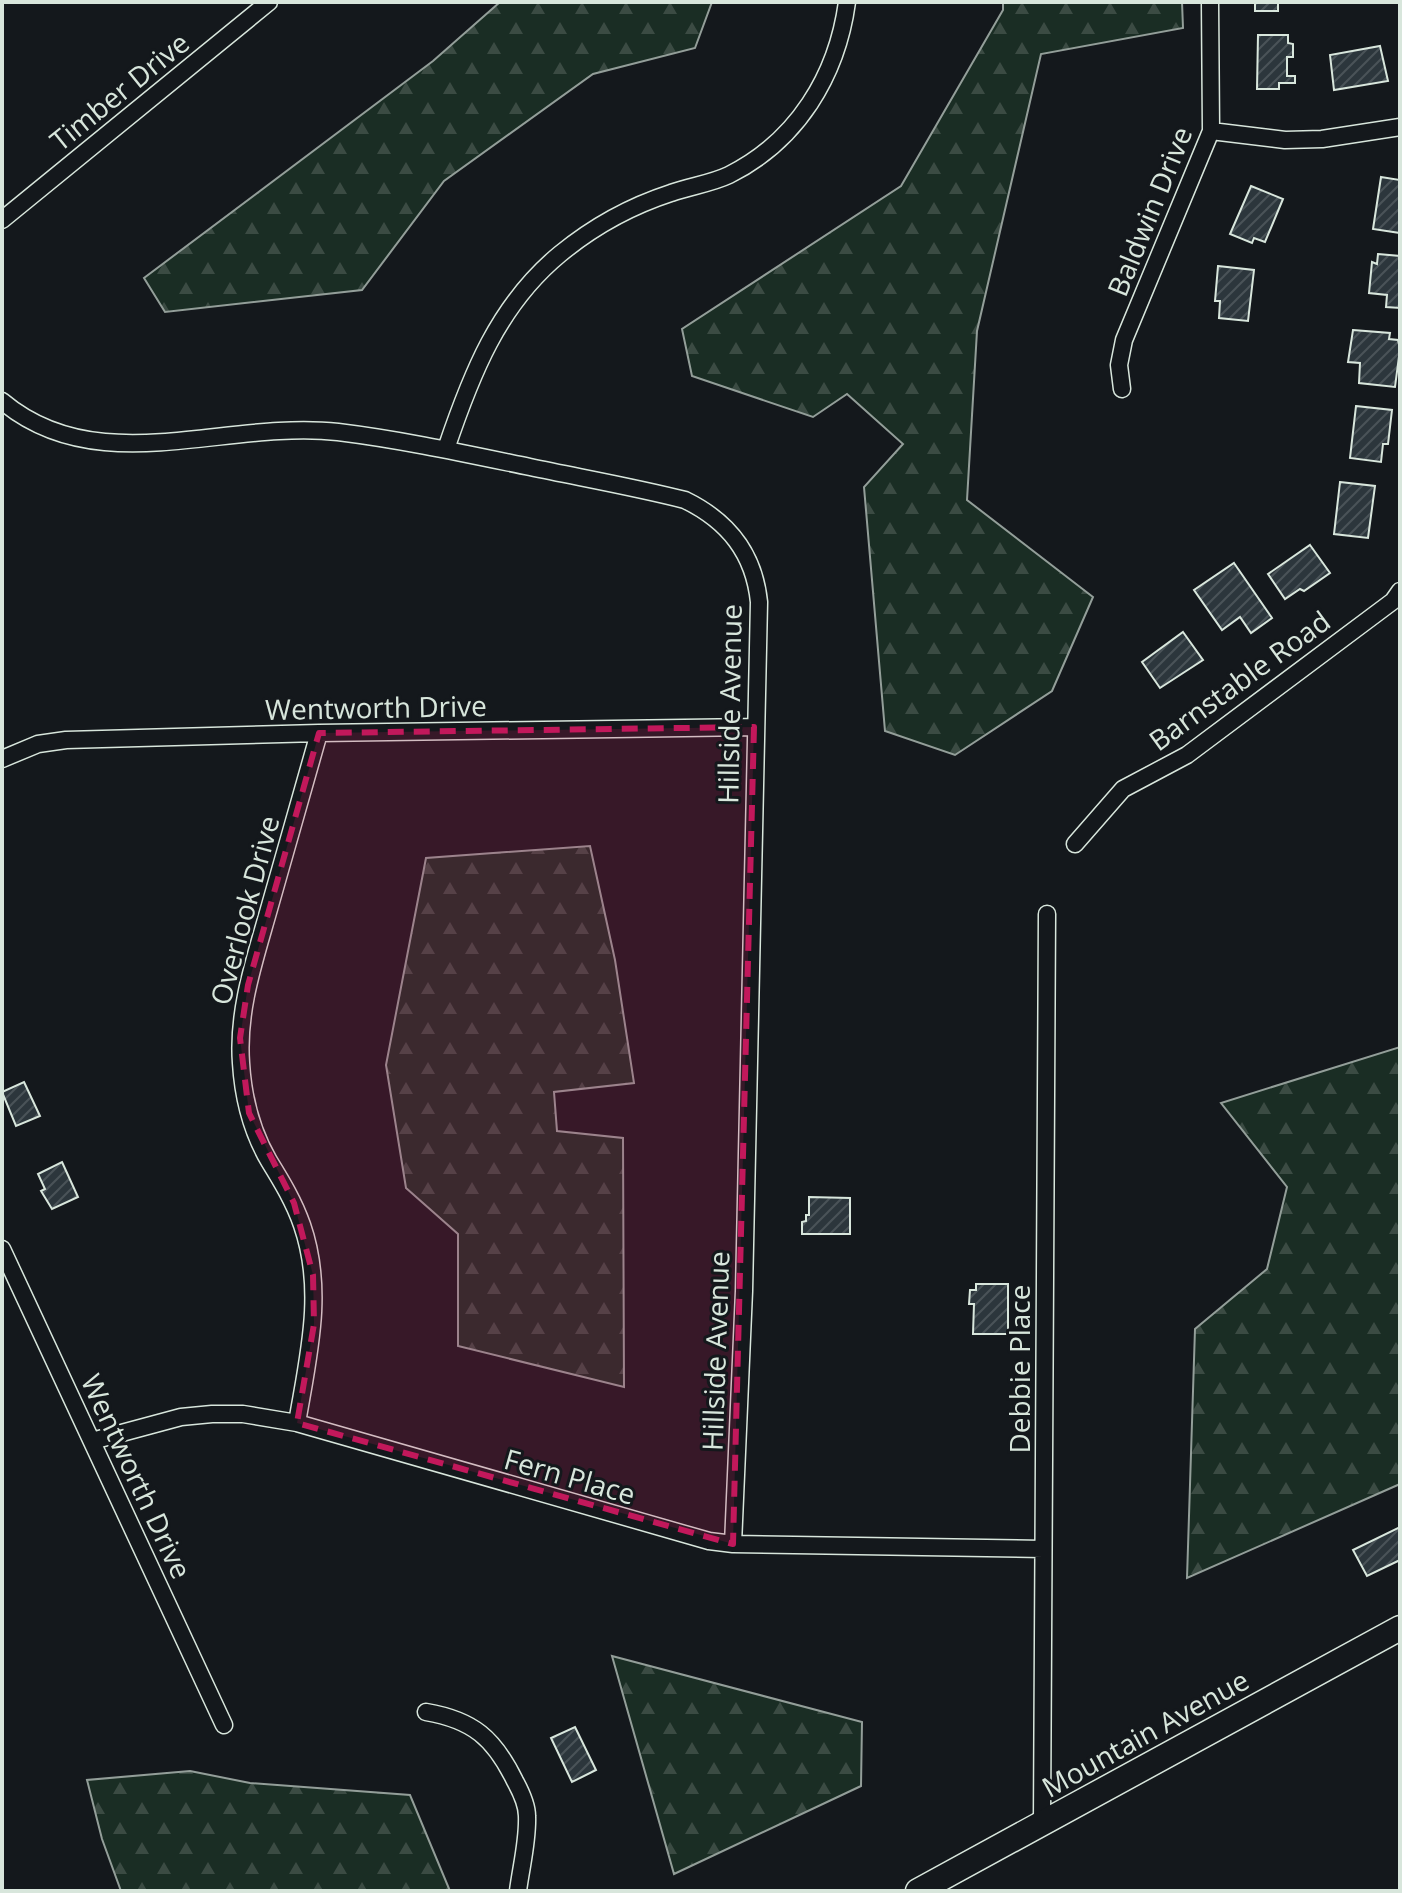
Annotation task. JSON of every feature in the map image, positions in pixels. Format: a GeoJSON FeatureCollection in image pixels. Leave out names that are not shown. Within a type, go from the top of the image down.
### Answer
{"type":"FeatureCollection","features":[{"type":"Feature","properties":{"kind":"main road","name":"Mountain Avenue"},"geometry":{"type":"LineString","coordinates":[[918,1891],[1400,1628]]}},
{"type":"Feature","properties":{"kind":"street","name":"Timber Drive"},"geometry":{"type":"LineString","coordinates":[[2,220],[269,2]]}},
{"type":"Feature","properties":{"kind":"street"},"geometry":{"type":"LineString","coordinates":[[446,449],[478,360],[506,313],[534,278],[558,255],[613,217],[643,203],[728,175],[774,144],[798,120],[823,83],[839,42],[847,2]]}},
{"type":"Feature","properties":{"kind":"street","name":"Baldwin Drive"},"geometry":{"type":"LineString","coordinates":[[1122,389],[1119,365],[1124,340],[1211,131],[1210,2]]}},
{"type":"Feature","properties":{"kind":"street"},"geometry":{"type":"LineString","coordinates":[[1211,131],[1285,140],[1322,139],[1400,127]]}},
{"type":"Feature","properties":{"kind":"street","name":"Hillside Avenue"},"geometry":{"type":"LineString","coordinates":[[2,401],[50,431],[103,444],[296,429],[339,432],[446,449],[685,500],[716,517],[733,533],[746,553],[757,586],[744,1291],[733,1544]]}},
{"type":"Feature","properties":{"kind":"street","name":"Barnstable Road"},"geometry":{"type":"LineString","coordinates":[[1075,844],[1123,789],[1187,755],[1398,600]]}},
{"type":"Feature","properties":{"kind":"street","name":"Wentworth Drive"},"geometry":{"type":"LineString","coordinates":[[2,759],[38,744],[66,740],[754,727]]}},
{"type":"Feature","properties":{"kind":"street","name":"Overlook Drive"},"geometry":{"type":"LineString","coordinates":[[297,1423],[314,1324],[313,1275],[309,1250],[294,1203],[268,1159],[249,1113],[242,1075],[240,1038],[248,985],[319,733]]}},
{"type":"Feature","properties":{"kind":"street","name":"Debbie Place"},"geometry":{"type":"LineString","coordinates":[[1042,1823],[1047,914]]}},
{"type":"Feature","properties":{"kind":"street","name":"Wentworth Drive"},"geometry":{"type":"LineString","coordinates":[[2,1249],[224,1725]]}},
{"type":"Feature","properties":{"kind":"street","name":"Fern Place"},"geometry":{"type":"LineString","coordinates":[[92,1441],[181,1417],[243,1414],[297,1423],[671,1532],[733,1544],[1043,1549]]}},
{"type":"Feature","properties":{"kind":"street"},"geometry":{"type":"LineString","coordinates":[[426,1712],[447,1715],[479,1731],[494,1745],[514,1778],[527,1814],[518,1891]]}},
{"type":"Feature","properties":{"kind":"highlighted area"},"geometry":{"type":"Polygon","coordinates":[[[754,727],[733,1544],[297,1423],[314,1324],[313,1275],[294,1203],[249,1113],[240,1038],[248,985],[319,733],[754,727]]]}},
{"type":"Feature","properties":{"kind":"green space"},"geometry":{"type":"Polygon","coordinates":[[[500,2],[712,2],[695,48],[593,74],[444,181],[362,290],[165,312],[144,278],[433,61],[500,2]]]}},
{"type":"Feature","properties":{"kind":"green space"},"geometry":{"type":"Polygon","coordinates":[[[1003,2],[1182,2],[1183,28],[1041,54],[977,331],[967,500],[1093,597],[1052,691],[955,755],[885,731],[864,487],[903,444],[847,394],[813,417],[692,376],[682,329],[901,186],[1003,10],[1003,2]]]}},
{"type":"Feature","properties":{"kind":"green space"},"geometry":{"type":"Polygon","coordinates":[[[590,846],[615,960],[634,1083],[554,1092],[557,1131],[623,1138],[624,1387],[458,1346],[458,1234],[406,1188],[386,1065],[426,858],[590,846]]]}},
{"type":"Feature","properties":{"kind":"green space"},"geometry":{"type":"Polygon","coordinates":[[[1400,1047],[1400,1484],[1187,1578],[1195,1329],[1267,1269],[1287,1187],[1221,1103],[1400,1047]]]}},
{"type":"Feature","properties":{"kind":"green space"},"geometry":{"type":"Polygon","coordinates":[[[612,1656],[862,1722],[861,1786],[674,1874],[612,1656]]]}},
{"type":"Feature","properties":{"kind":"green space"},"geometry":{"type":"Polygon","coordinates":[[[190,1771],[250,1783],[410,1795],[450,1891],[121,1891],[102,1839],[87,1780],[190,1771]]]}},
{"type":"Feature","properties":{"kind":"building"},"geometry":{"type":"Polygon","coordinates":[[[1255,2],[1278,2],[1278,11],[1255,11],[1255,2]]]}},
{"type":"Feature","properties":{"kind":"building"},"geometry":{"type":"Polygon","coordinates":[[[1258,35],[1288,35],[1288,43],[1293,44],[1293,57],[1287,57],[1287,76],[1295,76],[1295,83],[1279,83],[1279,89],[1257,89],[1258,35]]]}},
{"type":"Feature","properties":{"kind":"building"},"geometry":{"type":"Polygon","coordinates":[[[1380,46],[1388,81],[1334,90],[1330,55],[1380,46]]]}},
{"type":"Feature","properties":{"kind":"building"},"geometry":{"type":"Polygon","coordinates":[[[1381,177],[1400,180],[1400,233],[1373,229],[1381,177]]]}},
{"type":"Feature","properties":{"kind":"building"},"geometry":{"type":"Polygon","coordinates":[[[1251,186],[1283,199],[1265,242],[1254,238],[1252,243],[1230,234],[1251,186]]]}},
{"type":"Feature","properties":{"kind":"building"},"geometry":{"type":"Polygon","coordinates":[[[1378,254],[1400,256],[1400,308],[1386,307],[1387,295],[1369,293],[1372,262],[1377,264],[1378,254]]]}},
{"type":"Feature","properties":{"kind":"building"},"geometry":{"type":"Polygon","coordinates":[[[1218,266],[1254,270],[1248,321],[1219,318],[1220,301],[1215,301],[1218,266]]]}},
{"type":"Feature","properties":{"kind":"building"},"geometry":{"type":"Polygon","coordinates":[[[1353,330],[1390,333],[1389,339],[1398,340],[1400,349],[1395,387],[1359,383],[1360,363],[1348,362],[1353,330]]]}},
{"type":"Feature","properties":{"kind":"building"},"geometry":{"type":"Polygon","coordinates":[[[1356,406],[1392,410],[1388,444],[1383,444],[1381,462],[1350,458],[1356,406]]]}},
{"type":"Feature","properties":{"kind":"building"},"geometry":{"type":"Polygon","coordinates":[[[1340,482],[1375,486],[1368,538],[1334,534],[1340,482]]]}},
{"type":"Feature","properties":{"kind":"building"},"geometry":{"type":"Polygon","coordinates":[[[1310,545],[1330,573],[1304,591],[1300,589],[1285,599],[1268,574],[1310,545]]]}},
{"type":"Feature","properties":{"kind":"building"},"geometry":{"type":"Polygon","coordinates":[[[1234,563],[1272,618],[1251,633],[1240,617],[1222,630],[1194,590],[1234,563]]]}},
{"type":"Feature","properties":{"kind":"building"},"geometry":{"type":"Polygon","coordinates":[[[1183,632],[1203,660],[1160,688],[1142,662],[1183,632]]]}},
{"type":"Feature","properties":{"kind":"building"},"geometry":{"type":"Polygon","coordinates":[[[24,1082],[40,1116],[16,1126],[2,1092],[24,1082]]]}},
{"type":"Feature","properties":{"kind":"building"},"geometry":{"type":"Polygon","coordinates":[[[62,1162],[78,1197],[52,1209],[41,1191],[45,1189],[38,1174],[62,1162]]]}},
{"type":"Feature","properties":{"kind":"building"},"geometry":{"type":"Polygon","coordinates":[[[809,1197],[850,1198],[850,1234],[802,1234],[802,1222],[809,1215],[809,1197]]]}},
{"type":"Feature","properties":{"kind":"building"},"geometry":{"type":"Polygon","coordinates":[[[976,1284],[1008,1284],[1008,1334],[973,1334],[974,1304],[969,1304],[970,1290],[976,1290],[976,1284]]]}},
{"type":"Feature","properties":{"kind":"building"},"geometry":{"type":"Polygon","coordinates":[[[1400,1527],[1400,1560],[1367,1576],[1353,1550],[1400,1527]]]}},
{"type":"Feature","properties":{"kind":"building"},"geometry":{"type":"Polygon","coordinates":[[[575,1727],[596,1770],[572,1782],[551,1738],[575,1727]]]}}]}
